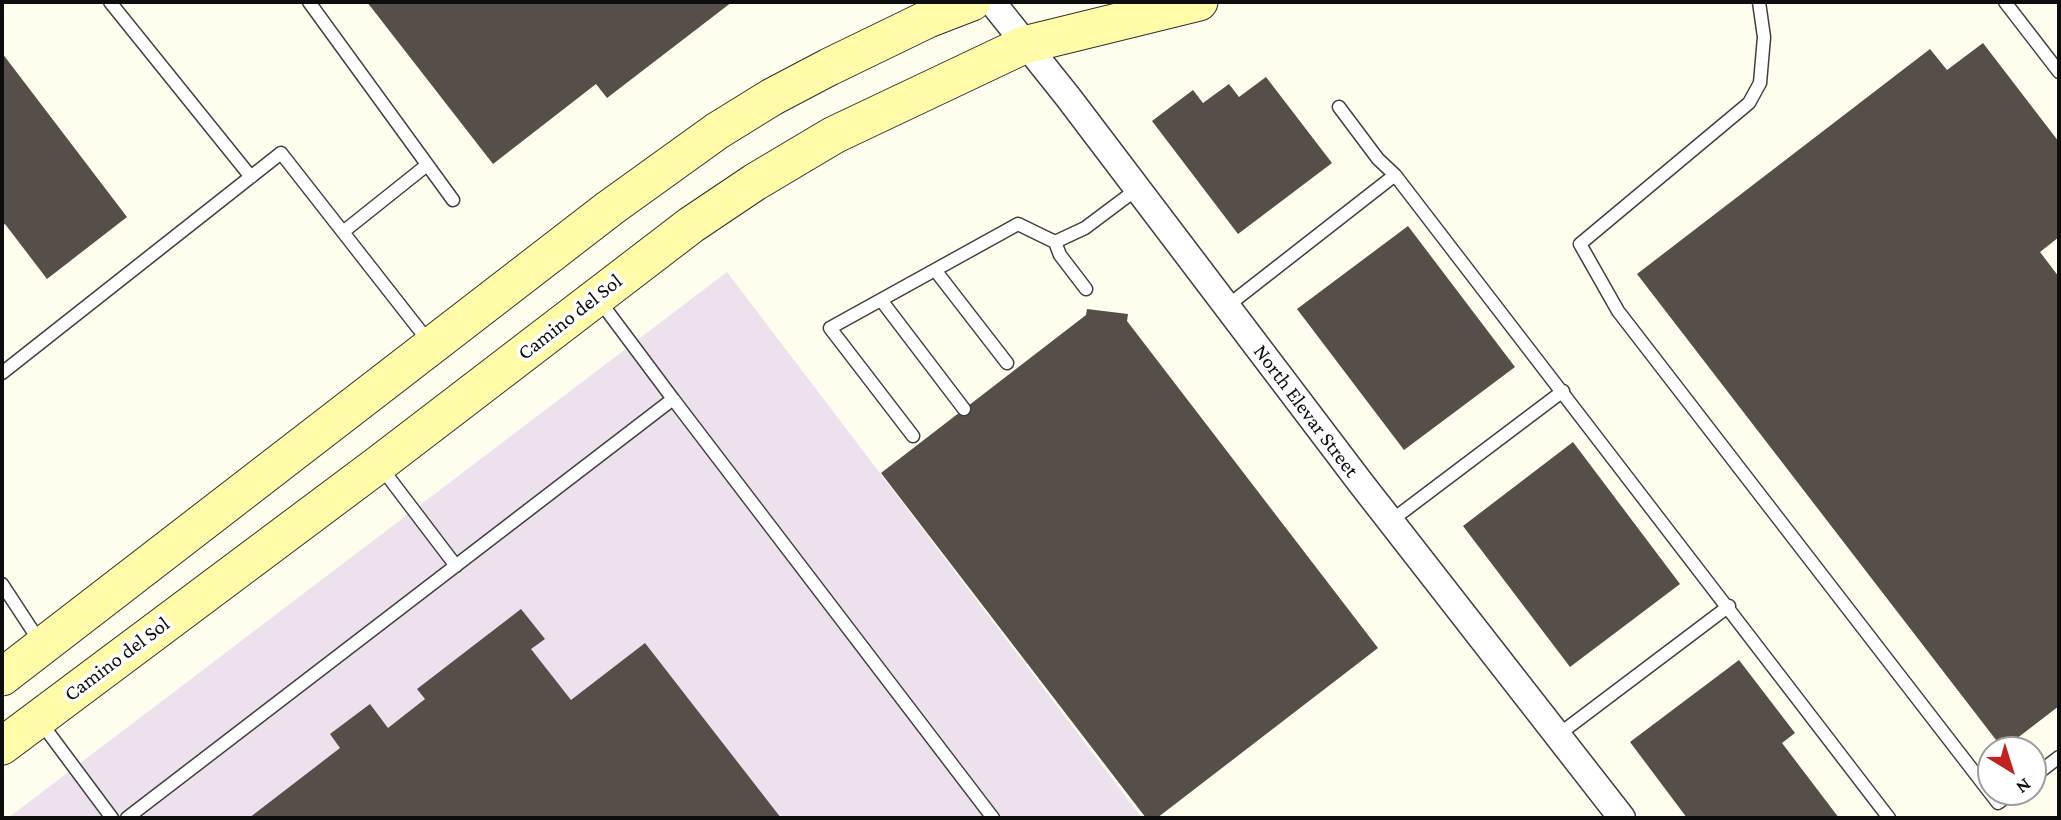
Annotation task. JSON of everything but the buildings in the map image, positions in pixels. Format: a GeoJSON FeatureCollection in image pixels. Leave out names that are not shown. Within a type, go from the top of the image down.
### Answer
{"type":"FeatureCollection","features":[{"type":"Feature","properties":{"kind":"street"},"geometry":{"type":"LineString","coordinates":[[2,677],[610,208],[717,131],[772,97],[829,67],[928,19],[972,2]]}},
{"type":"Feature","properties":{"kind":"street","name":"North Elevar Street"},"geometry":{"type":"LineString","coordinates":[[992,2],[1068,97],[1360,482],[1622,818]]}},
{"type":"Feature","properties":{"kind":"street","name":"Camino del Sol"},"geometry":{"type":"LineString","coordinates":[[2,746],[379,464],[691,225],[766,175],[834,135],[895,104],[1024,45],[1199,2]]}},
{"type":"Feature","properties":{"kind":"street"},"geometry":{"type":"LineString","coordinates":[[42,645],[76,689]]}},
{"type":"Feature","properties":{"kind":"lane"},"geometry":{"type":"LineString","coordinates":[[110,2],[251,177]]}},
{"type":"Feature","properties":{"kind":"lane"},"geometry":{"type":"LineString","coordinates":[[309,2],[453,200]]}},
{"type":"Feature","properties":{"kind":"lane"},"geometry":{"type":"LineString","coordinates":[[1759,2],[1764,37],[1760,83],[1749,103],[1580,244],[1618,311],[1977,776]]}},
{"type":"Feature","properties":{"kind":"lane"},"geometry":{"type":"LineString","coordinates":[[2005,2],[2059,72]]}},
{"type":"Feature","properties":{"kind":"lane"},"geometry":{"type":"LineString","coordinates":[[1339,107],[1563,391],[1889,818]]}},
{"type":"Feature","properties":{"kind":"lane"},"geometry":{"type":"LineString","coordinates":[[2,373],[281,153],[431,345]]}},
{"type":"Feature","properties":{"kind":"lane"},"geometry":{"type":"LineString","coordinates":[[343,232],[427,165]]}},
{"type":"Feature","properties":{"kind":"lane"},"geometry":{"type":"LineString","coordinates":[[1226,307],[1395,175]]}},
{"type":"Feature","properties":{"kind":"lane"},"geometry":{"type":"LineString","coordinates":[[1055,242],[1085,228],[1137,189]]}},
{"type":"Feature","properties":{"kind":"lane"},"geometry":{"type":"LineString","coordinates":[[914,436],[830,328],[1018,224],[1055,242],[1060,256],[1086,289]]}},
{"type":"Feature","properties":{"kind":"lane"},"geometry":{"type":"LineString","coordinates":[[935,270],[1007,363]]}},
{"type":"Feature","properties":{"kind":"lane"},"geometry":{"type":"LineString","coordinates":[[597,297],[993,818]]}},
{"type":"Feature","properties":{"kind":"lane"},"geometry":{"type":"LineString","coordinates":[[881,300],[964,409]]}},
{"type":"Feature","properties":{"kind":"lane"},"geometry":{"type":"LineString","coordinates":[[1392,520],[1563,391]]}},
{"type":"Feature","properties":{"kind":"lane"},"geometry":{"type":"LineString","coordinates":[[127,818],[673,398]]}},
{"type":"Feature","properties":{"kind":"lane"},"geometry":{"type":"LineString","coordinates":[[379,464],[456,566]]}},
{"type":"Feature","properties":{"kind":"lane"},"geometry":{"type":"LineString","coordinates":[[2,584],[42,645]]}},
{"type":"Feature","properties":{"kind":"lane"},"geometry":{"type":"LineString","coordinates":[[1558,735],[1729,607]]}},
{"type":"Feature","properties":{"kind":"lane"},"geometry":{"type":"LineString","coordinates":[[38,719],[112,818]]}},
{"type":"Feature","properties":{"kind":"shaded area"},"geometry":{"type":"Polygon","coordinates":[[[727,272],[1142,818],[8,818],[727,272]]]}}]}
